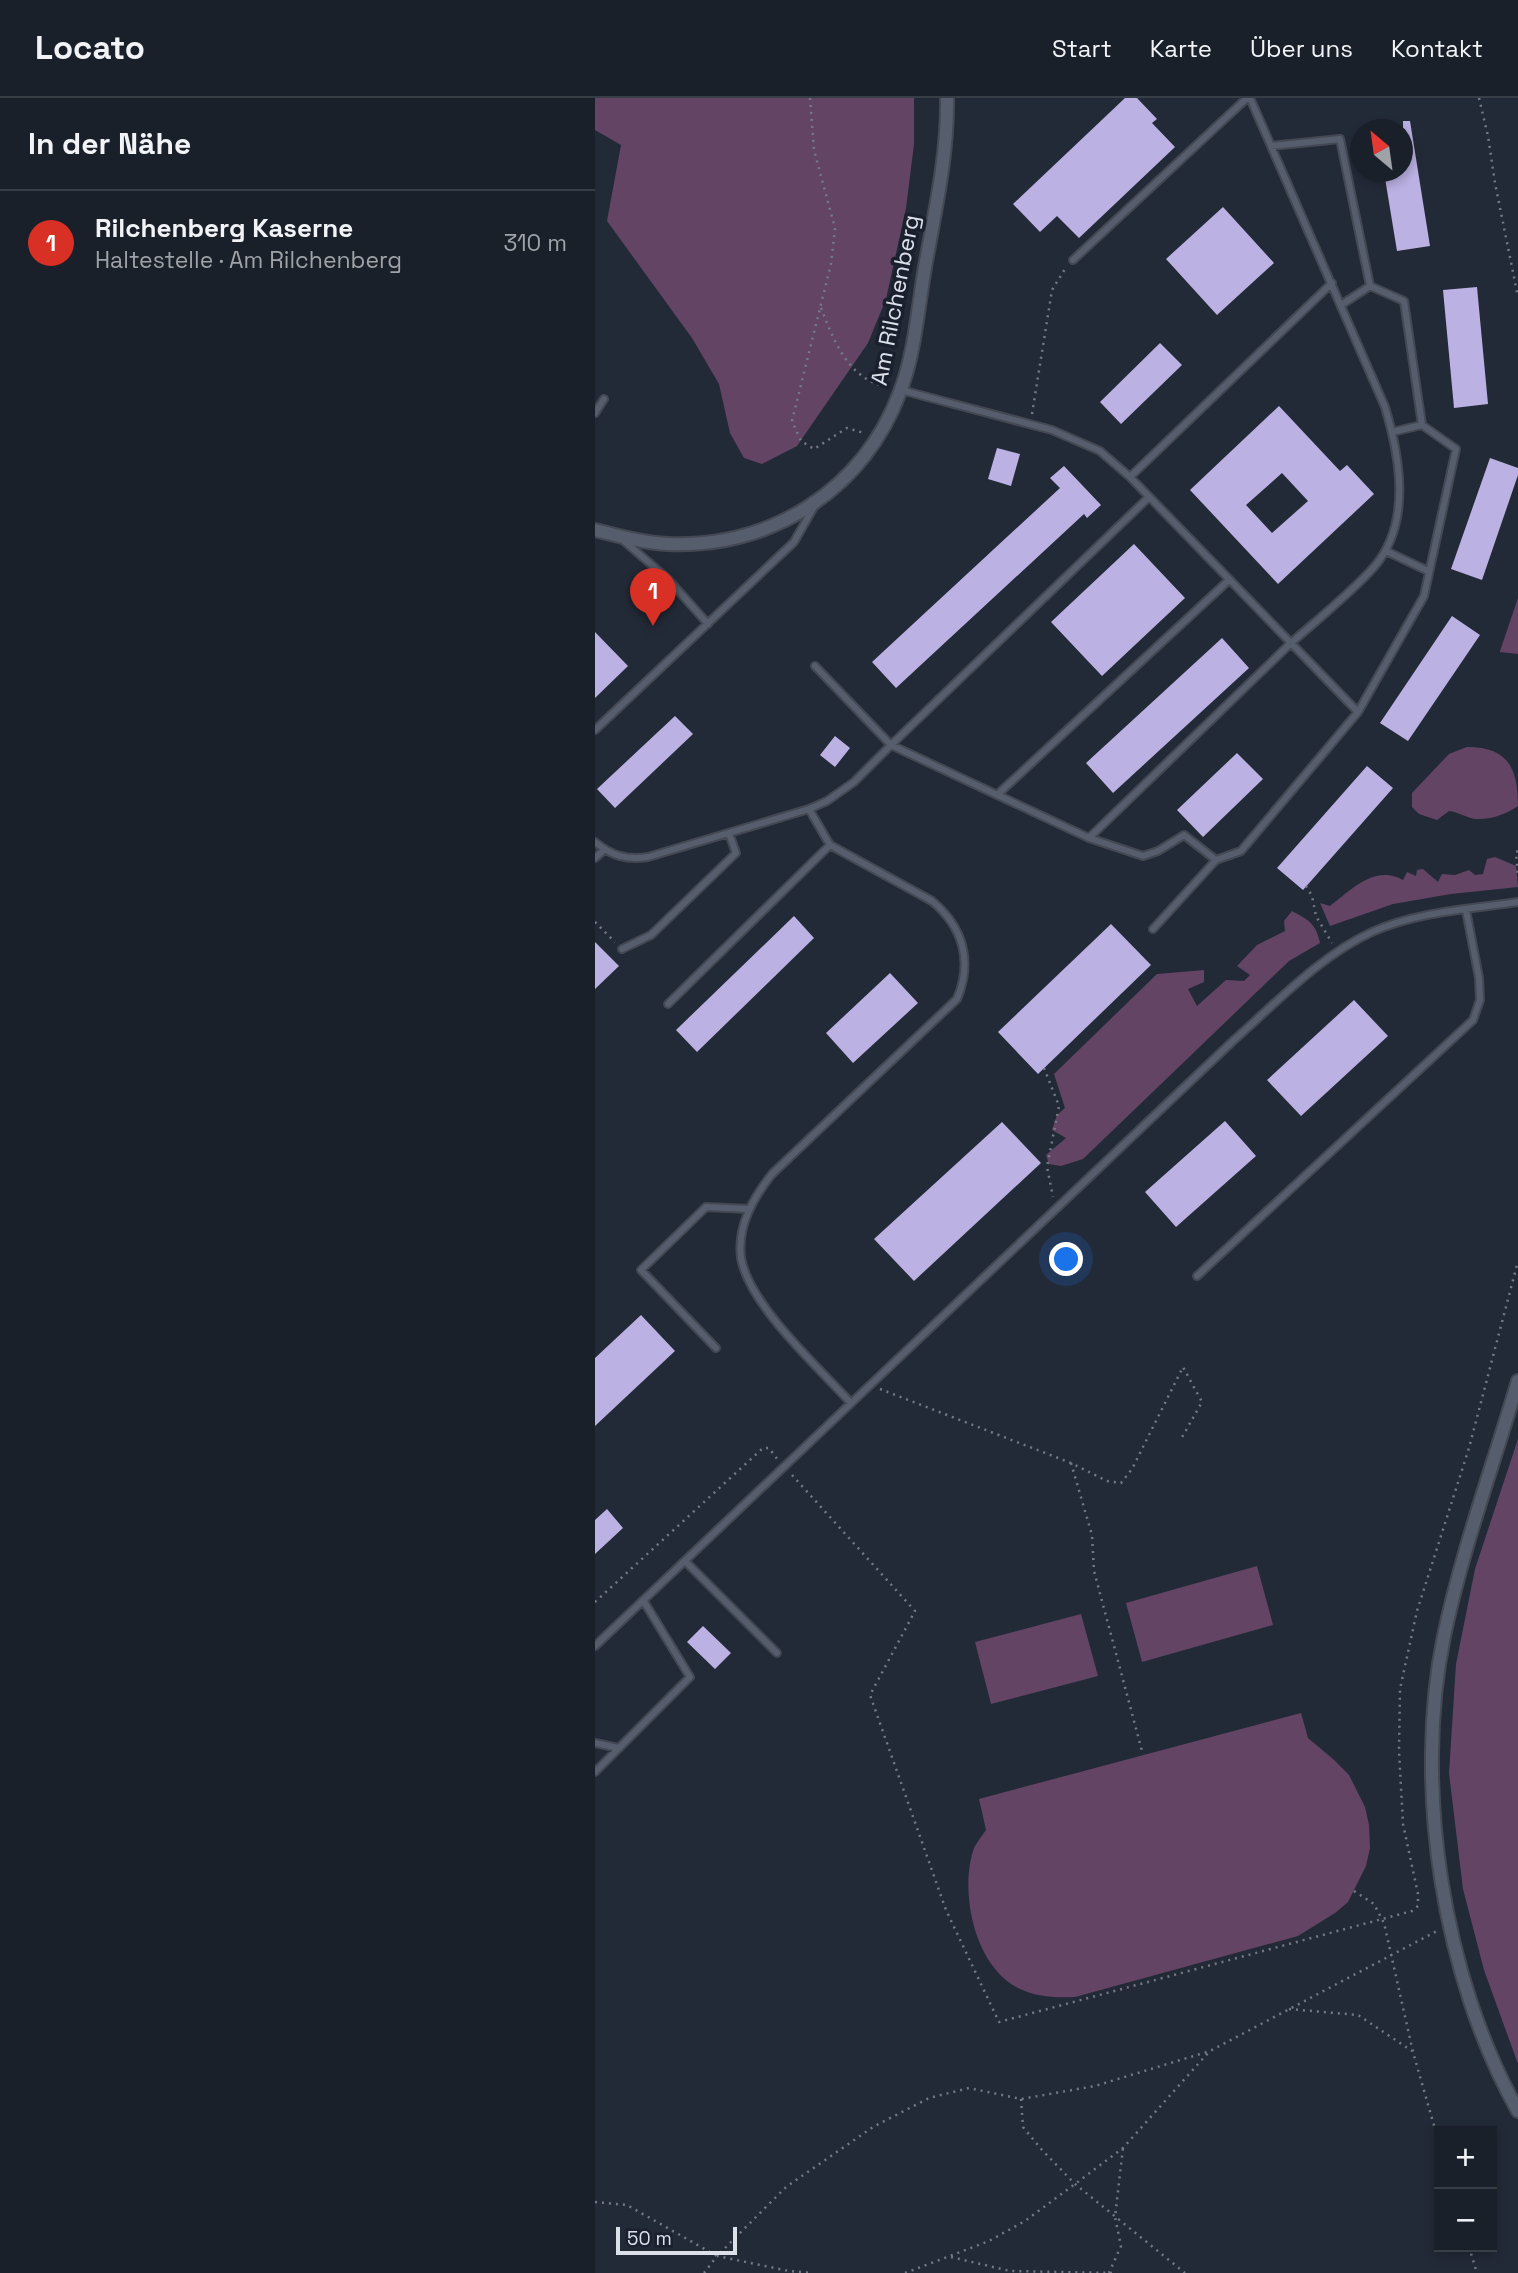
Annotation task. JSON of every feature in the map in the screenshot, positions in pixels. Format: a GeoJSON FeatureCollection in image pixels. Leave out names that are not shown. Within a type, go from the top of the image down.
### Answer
{"type":"FeatureCollection","features":[{"type":"Feature","properties":{"kind":"street","name":"Am Rilchenberg"},"geometry":{"type":"LineString","coordinates":[[595,530],[670,544],[722,541],[797,515],[817,502],[851,471],[877,438],[901,390],[935,214],[944,148],[947,98]]}},
{"type":"Feature","properties":{"kind":"street"},"geometry":{"type":"LineString","coordinates":[[1518,1381],[1454,1592],[1443,1639],[1433,1726],[1432,1781],[1441,1879],[1450,1926],[1467,1988],[1487,2044],[1518,2111]]}},
{"type":"Feature","properties":{"kind":"lane"},"geometry":{"type":"LineString","coordinates":[[1073,260],[1249,98],[1385,407],[1399,479],[1394,529],[1385,551],[1374,567],[1291,643],[1089,838]]}},
{"type":"Feature","properties":{"kind":"lane"},"geometry":{"type":"LineString","coordinates":[[1271,145],[1340,139],[1370,285]]}},
{"type":"Feature","properties":{"kind":"lane"},"geometry":{"type":"LineString","coordinates":[[1130,477],[1332,283]]}},
{"type":"Feature","properties":{"kind":"lane"},"geometry":{"type":"LineString","coordinates":[[1341,305],[1370,285]]}},
{"type":"Feature","properties":{"kind":"lane"},"geometry":{"type":"LineString","coordinates":[[1153,929],[1216,860],[1241,850],[1358,712],[1424,596],[1455,449],[1422,425],[1404,301],[1370,285]]}},
{"type":"Feature","properties":{"kind":"lane"},"geometry":{"type":"LineString","coordinates":[[901,390],[1052,430],[1100,451],[1130,477],[1358,712]]}},
{"type":"Feature","properties":{"kind":"lane"},"geometry":{"type":"LineString","coordinates":[[595,413],[604,399]]}},
{"type":"Feature","properties":{"kind":"lane"},"geometry":{"type":"LineString","coordinates":[[1392,432],[1422,425]]}},
{"type":"Feature","properties":{"kind":"lane"},"geometry":{"type":"LineString","coordinates":[[595,842],[617,857],[648,857],[809,809],[841,792],[1149,497]]}},
{"type":"Feature","properties":{"kind":"lane"},"geometry":{"type":"LineString","coordinates":[[595,730],[794,542],[817,502]]}},
{"type":"Feature","properties":{"kind":"lane"},"geometry":{"type":"LineString","coordinates":[[617,535],[668,579],[708,624]]}},
{"type":"Feature","properties":{"kind":"lane"},"geometry":{"type":"LineString","coordinates":[[1385,551],[1428,571]]}},
{"type":"Feature","properties":{"kind":"lane"},"geometry":{"type":"LineString","coordinates":[[998,794],[1229,579]]}},
{"type":"Feature","properties":{"kind":"lane"},"geometry":{"type":"LineString","coordinates":[[815,666],[891,745],[1089,838],[1143,856],[1158,851],[1184,835],[1216,860]]}},
{"type":"Feature","properties":{"kind":"lane"},"geometry":{"type":"LineString","coordinates":[[809,809],[830,845],[932,901],[946,913],[956,927],[965,961],[964,982],[957,999],[772,1174],[758,1191],[743,1223],[741,1258],[756,1294],[774,1320],[851,1403]]}},
{"type":"Feature","properties":{"kind":"lane"},"geometry":{"type":"LineString","coordinates":[[622,948],[651,935],[736,853],[729,833]]}},
{"type":"Feature","properties":{"kind":"lane"},"geometry":{"type":"LineString","coordinates":[[668,1004],[830,845]]}},
{"type":"Feature","properties":{"kind":"lane"},"geometry":{"type":"LineString","coordinates":[[595,858],[604,850]]}},
{"type":"Feature","properties":{"kind":"lane"},"geometry":{"type":"LineString","coordinates":[[595,1646],[1234,1040],[1337,952],[1373,931],[1415,918],[1518,902]]}},
{"type":"Feature","properties":{"kind":"lane"},"geometry":{"type":"LineString","coordinates":[[1197,1276],[1473,1020],[1480,1000],[1479,978],[1466,910]]}},
{"type":"Feature","properties":{"kind":"lane"},"geometry":{"type":"LineString","coordinates":[[716,1348],[641,1270],[706,1207],[749,1209]]}},
{"type":"Feature","properties":{"kind":"lane"},"geometry":{"type":"LineString","coordinates":[[685,1561],[777,1653]]}},
{"type":"Feature","properties":{"kind":"lane"},"geometry":{"type":"LineString","coordinates":[[595,1772],[690,1677],[643,1600]]}},
{"type":"Feature","properties":{"kind":"lane"},"geometry":{"type":"LineString","coordinates":[[595,1743],[618,1748]]}},
{"type":"Feature","properties":{"kind":"path"},"geometry":{"type":"LineString","coordinates":[[810,98],[814,150],[835,228],[831,264],[792,421],[801,441],[814,449],[846,428],[877,438]]}},
{"type":"Feature","properties":{"kind":"path"},"geometry":{"type":"LineString","coordinates":[[1479,98],[1518,297]]}},
{"type":"Feature","properties":{"kind":"path"},"geometry":{"type":"LineString","coordinates":[[1031,425],[1052,290],[1062,272],[1073,260]]}},
{"type":"Feature","properties":{"kind":"path"},"geometry":{"type":"LineString","coordinates":[[821,306],[833,340],[846,362],[876,384],[901,390]]}},
{"type":"Feature","properties":{"kind":"path"},"geometry":{"type":"LineString","coordinates":[[1518,851],[1518,877]]}},
{"type":"Feature","properties":{"kind":"path"},"geometry":{"type":"LineString","coordinates":[[1307,886],[1316,916],[1337,952]]}},
{"type":"Feature","properties":{"kind":"path"},"geometry":{"type":"LineString","coordinates":[[595,922],[622,948]]}},
{"type":"Feature","properties":{"kind":"path"},"geometry":{"type":"LineString","coordinates":[[1044,1068],[1059,1106],[1047,1167],[1056,1209]]}},
{"type":"Feature","properties":{"kind":"path"},"geometry":{"type":"LineString","coordinates":[[871,1385],[1071,1463],[1107,1481],[1121,1483],[1132,1469],[1184,1367],[1202,1402],[1181,1439]]}},
{"type":"Feature","properties":{"kind":"path"},"geometry":{"type":"LineString","coordinates":[[595,1602],[763,1448],[769,1448],[915,1611],[870,1695],[946,1910],[999,2022],[1382,1919]]}},
{"type":"Feature","properties":{"kind":"path"},"geometry":{"type":"LineString","coordinates":[[1071,1463],[1092,1535],[1094,1571],[1142,1751]]}},
{"type":"Feature","properties":{"kind":"path"},"geometry":{"type":"LineString","coordinates":[[1354,1891],[1374,1904],[1382,1919],[1413,2052],[1434,2126]]}},
{"type":"Feature","properties":{"kind":"path"},"geometry":{"type":"LineString","coordinates":[[704,2273],[717,2256],[786,2187],[873,2127],[929,2098],[969,2088],[1021,2099],[1095,2086],[1210,2051],[1433,1932],[1450,1926]]}},
{"type":"Feature","properties":{"kind":"path"},"geometry":{"type":"LineString","coordinates":[[1289,2009],[1358,2015],[1413,2052]]}},
{"type":"Feature","properties":{"kind":"path"},"geometry":{"type":"LineString","coordinates":[[905,2273],[989,2241],[1025,2221],[1075,2185],[1123,2148],[1210,2051]]}},
{"type":"Feature","properties":{"kind":"path"},"geometry":{"type":"LineString","coordinates":[[1021,2099],[1023,2127],[1075,2185],[1185,2273]]}},
{"type":"Feature","properties":{"kind":"path"},"geometry":{"type":"LineString","coordinates":[[951,2257],[1010,2271],[1110,2273],[1121,2246],[1115,2217],[1123,2148]]}},
{"type":"Feature","properties":{"kind":"path"},"geometry":{"type":"LineString","coordinates":[[595,2202],[627,2205],[717,2256],[789,2272],[813,2273]]}},
{"type":"Feature","properties":{"kind":"path"},"geometry":{"type":"LineString","coordinates":[[1471,2252],[1477,2273]]}},
{"type":"Feature","properties":{"kind":"shaded area"},"geometry":{"type":"Polygon","coordinates":[[[595,98],[914,98],[914,144],[906,208],[886,299],[868,343],[797,446],[762,464],[744,458],[730,433],[719,384],[692,338],[607,221],[621,145],[595,130],[595,98]]]}},
{"type":"Feature","properties":{"kind":"shaded area"},"geometry":{"type":"Polygon","coordinates":[[[1518,598],[1518,654],[1500,652],[1500,651],[1518,598]]]}},
{"type":"Feature","properties":{"kind":"shaded area"},"geometry":{"type":"Polygon","coordinates":[[[1467,747],[1492,751],[1508,762],[1516,781],[1518,806],[1487,819],[1449,811],[1437,820],[1419,814],[1412,807],[1412,793],[1449,754],[1467,747]]]}},
{"type":"Feature","properties":{"kind":"shaded area"},"geometry":{"type":"Polygon","coordinates":[[[1495,857],[1516,866],[1518,887],[1393,904],[1330,926],[1320,903],[1330,906],[1364,881],[1383,875],[1403,880],[1407,872],[1416,876],[1417,870],[1423,869],[1438,882],[1442,874],[1455,875],[1469,870],[1475,875],[1483,874],[1487,859],[1495,857]]]}},
{"type":"Feature","properties":{"kind":"shaded area"},"geometry":{"type":"Polygon","coordinates":[[[1292,911],[1311,923],[1320,943],[1289,961],[1083,1159],[1061,1166],[1049,1164],[1046,1155],[1066,1138],[1052,1130],[1057,1115],[1065,1108],[1054,1074],[1157,974],[1204,970],[1204,982],[1188,989],[1197,1006],[1226,980],[1244,981],[1250,975],[1237,966],[1257,945],[1285,931],[1284,921],[1292,911]]]}},
{"type":"Feature","properties":{"kind":"shaded area"},"geometry":{"type":"Polygon","coordinates":[[[1518,1439],[1518,2064],[1484,1970],[1463,1889],[1449,1773],[1456,1664],[1475,1569],[1518,1439]]]}},
{"type":"Feature","properties":{"kind":"shaded area"},"geometry":{"type":"Polygon","coordinates":[[[1257,1566],[1273,1625],[1142,1662],[1126,1603],[1257,1566]]]}},
{"type":"Feature","properties":{"kind":"shaded area"},"geometry":{"type":"Polygon","coordinates":[[[1081,1614],[1098,1676],[991,1704],[975,1642],[1081,1614]]]}},
{"type":"Feature","properties":{"kind":"shaded area"},"geometry":{"type":"Polygon","coordinates":[[[1301,1713],[1308,1738],[1349,1775],[1365,1807],[1369,1825],[1370,1848],[1366,1866],[1348,1902],[1335,1913],[1298,1936],[1075,1997],[1046,1996],[1025,1991],[1003,1977],[990,1963],[974,1926],[968,1885],[974,1848],[986,1830],[979,1799],[1301,1713]]]}},
{"type":"Feature","properties":{"kind":"building"},"geometry":{"type":"Polygon","coordinates":[[[1125,98],[1137,98],[1157,119],[1152,123],[1175,147],[1079,238],[1057,216],[1040,232],[1013,204],[1125,98]]]}},
{"type":"Feature","properties":{"kind":"building"},"geometry":{"type":"Polygon","coordinates":[[[1413,140],[1430,246],[1397,251],[1386,182],[1413,182],[1413,140]]]}},
{"type":"Feature","properties":{"kind":"building"},"geometry":{"type":"Polygon","coordinates":[[[1223,207],[1274,263],[1217,315],[1166,259],[1223,207]]]}},
{"type":"Feature","properties":{"kind":"building"},"geometry":{"type":"Polygon","coordinates":[[[1477,287],[1488,404],[1454,408],[1443,290],[1477,287]]]}},
{"type":"Feature","properties":{"kind":"building"},"geometry":{"type":"Polygon","coordinates":[[[1160,343],[1182,365],[1121,424],[1100,402],[1160,343]]]}},
{"type":"Feature","properties":{"kind":"building"},"geometry":{"type":"Polygon","coordinates":[[[1279,406],[1340,471],[1347,465],[1374,494],[1278,584],[1190,490],[1279,406]],[[1282,473],[1246,505],[1272,533],[1308,501],[1282,473]]]}},
{"type":"Feature","properties":{"kind":"building"},"geometry":{"type":"Polygon","coordinates":[[[997,448],[1020,454],[1011,486],[988,479],[997,448]]]}},
{"type":"Feature","properties":{"kind":"building"},"geometry":{"type":"Polygon","coordinates":[[[1490,458],[1518,468],[1518,475],[1482,580],[1451,569],[1490,458]]]}},
{"type":"Feature","properties":{"kind":"building"},"geometry":{"type":"Polygon","coordinates":[[[1064,466],[1101,505],[1087,518],[1084,514],[896,688],[872,662],[1060,488],[1050,478],[1064,466]]]}},
{"type":"Feature","properties":{"kind":"building"},"geometry":{"type":"Polygon","coordinates":[[[1134,544],[1185,598],[1102,676],[1051,622],[1134,544]]]}},
{"type":"Feature","properties":{"kind":"building"},"geometry":{"type":"Polygon","coordinates":[[[1452,616],[1480,635],[1408,741],[1380,723],[1452,616]]]}},
{"type":"Feature","properties":{"kind":"building"},"geometry":{"type":"Polygon","coordinates":[[[595,632],[628,666],[595,698],[595,632]]]}},
{"type":"Feature","properties":{"kind":"building"},"geometry":{"type":"Polygon","coordinates":[[[1222,638],[1249,668],[1113,793],[1086,763],[1222,638]]]}},
{"type":"Feature","properties":{"kind":"building"},"geometry":{"type":"Polygon","coordinates":[[[675,716],[693,734],[615,808],[597,789],[675,716]]]}},
{"type":"Feature","properties":{"kind":"building"},"geometry":{"type":"Polygon","coordinates":[[[835,736],[850,748],[835,767],[820,755],[835,736]]]}},
{"type":"Feature","properties":{"kind":"building"},"geometry":{"type":"Polygon","coordinates":[[[1237,753],[1263,779],[1203,837],[1177,810],[1237,753]]]}},
{"type":"Feature","properties":{"kind":"building"},"geometry":{"type":"Polygon","coordinates":[[[1367,766],[1393,788],[1303,890],[1277,868],[1367,766]]]}},
{"type":"Feature","properties":{"kind":"building"},"geometry":{"type":"Polygon","coordinates":[[[794,916],[814,938],[697,1052],[676,1030],[794,916]]]}},
{"type":"Feature","properties":{"kind":"building"},"geometry":{"type":"Polygon","coordinates":[[[1111,924],[1151,965],[1038,1074],[998,1032],[1111,924]]]}},
{"type":"Feature","properties":{"kind":"building"},"geometry":{"type":"Polygon","coordinates":[[[595,942],[619,966],[595,989],[595,942]]]}},
{"type":"Feature","properties":{"kind":"building"},"geometry":{"type":"Polygon","coordinates":[[[890,973],[918,1003],[853,1063],[826,1033],[890,973]]]}},
{"type":"Feature","properties":{"kind":"building"},"geometry":{"type":"Polygon","coordinates":[[[1354,1000],[1388,1036],[1301,1116],[1267,1080],[1354,1000]]]}},
{"type":"Feature","properties":{"kind":"building"},"geometry":{"type":"Polygon","coordinates":[[[1225,1121],[1256,1156],[1176,1227],[1145,1192],[1225,1121]]]}},
{"type":"Feature","properties":{"kind":"building"},"geometry":{"type":"Polygon","coordinates":[[[1002,1122],[1041,1163],[914,1281],[874,1239],[1002,1122]]]}},
{"type":"Feature","properties":{"kind":"building"},"geometry":{"type":"Polygon","coordinates":[[[641,1315],[675,1351],[595,1426],[595,1358],[641,1315]]]}},
{"type":"Feature","properties":{"kind":"building"},"geometry":{"type":"Polygon","coordinates":[[[607,1509],[623,1528],[595,1554],[595,1520],[607,1509]]]}},
{"type":"Feature","properties":{"kind":"building"},"geometry":{"type":"Polygon","coordinates":[[[703,1626],[731,1653],[715,1669],[687,1642],[703,1626]]]}},
{"type":"Feature","properties":{"kind":"place","name":"Rilchenberg Kaserne"},"geometry":{"type":"Point","coordinates":[653,626]}}]}
